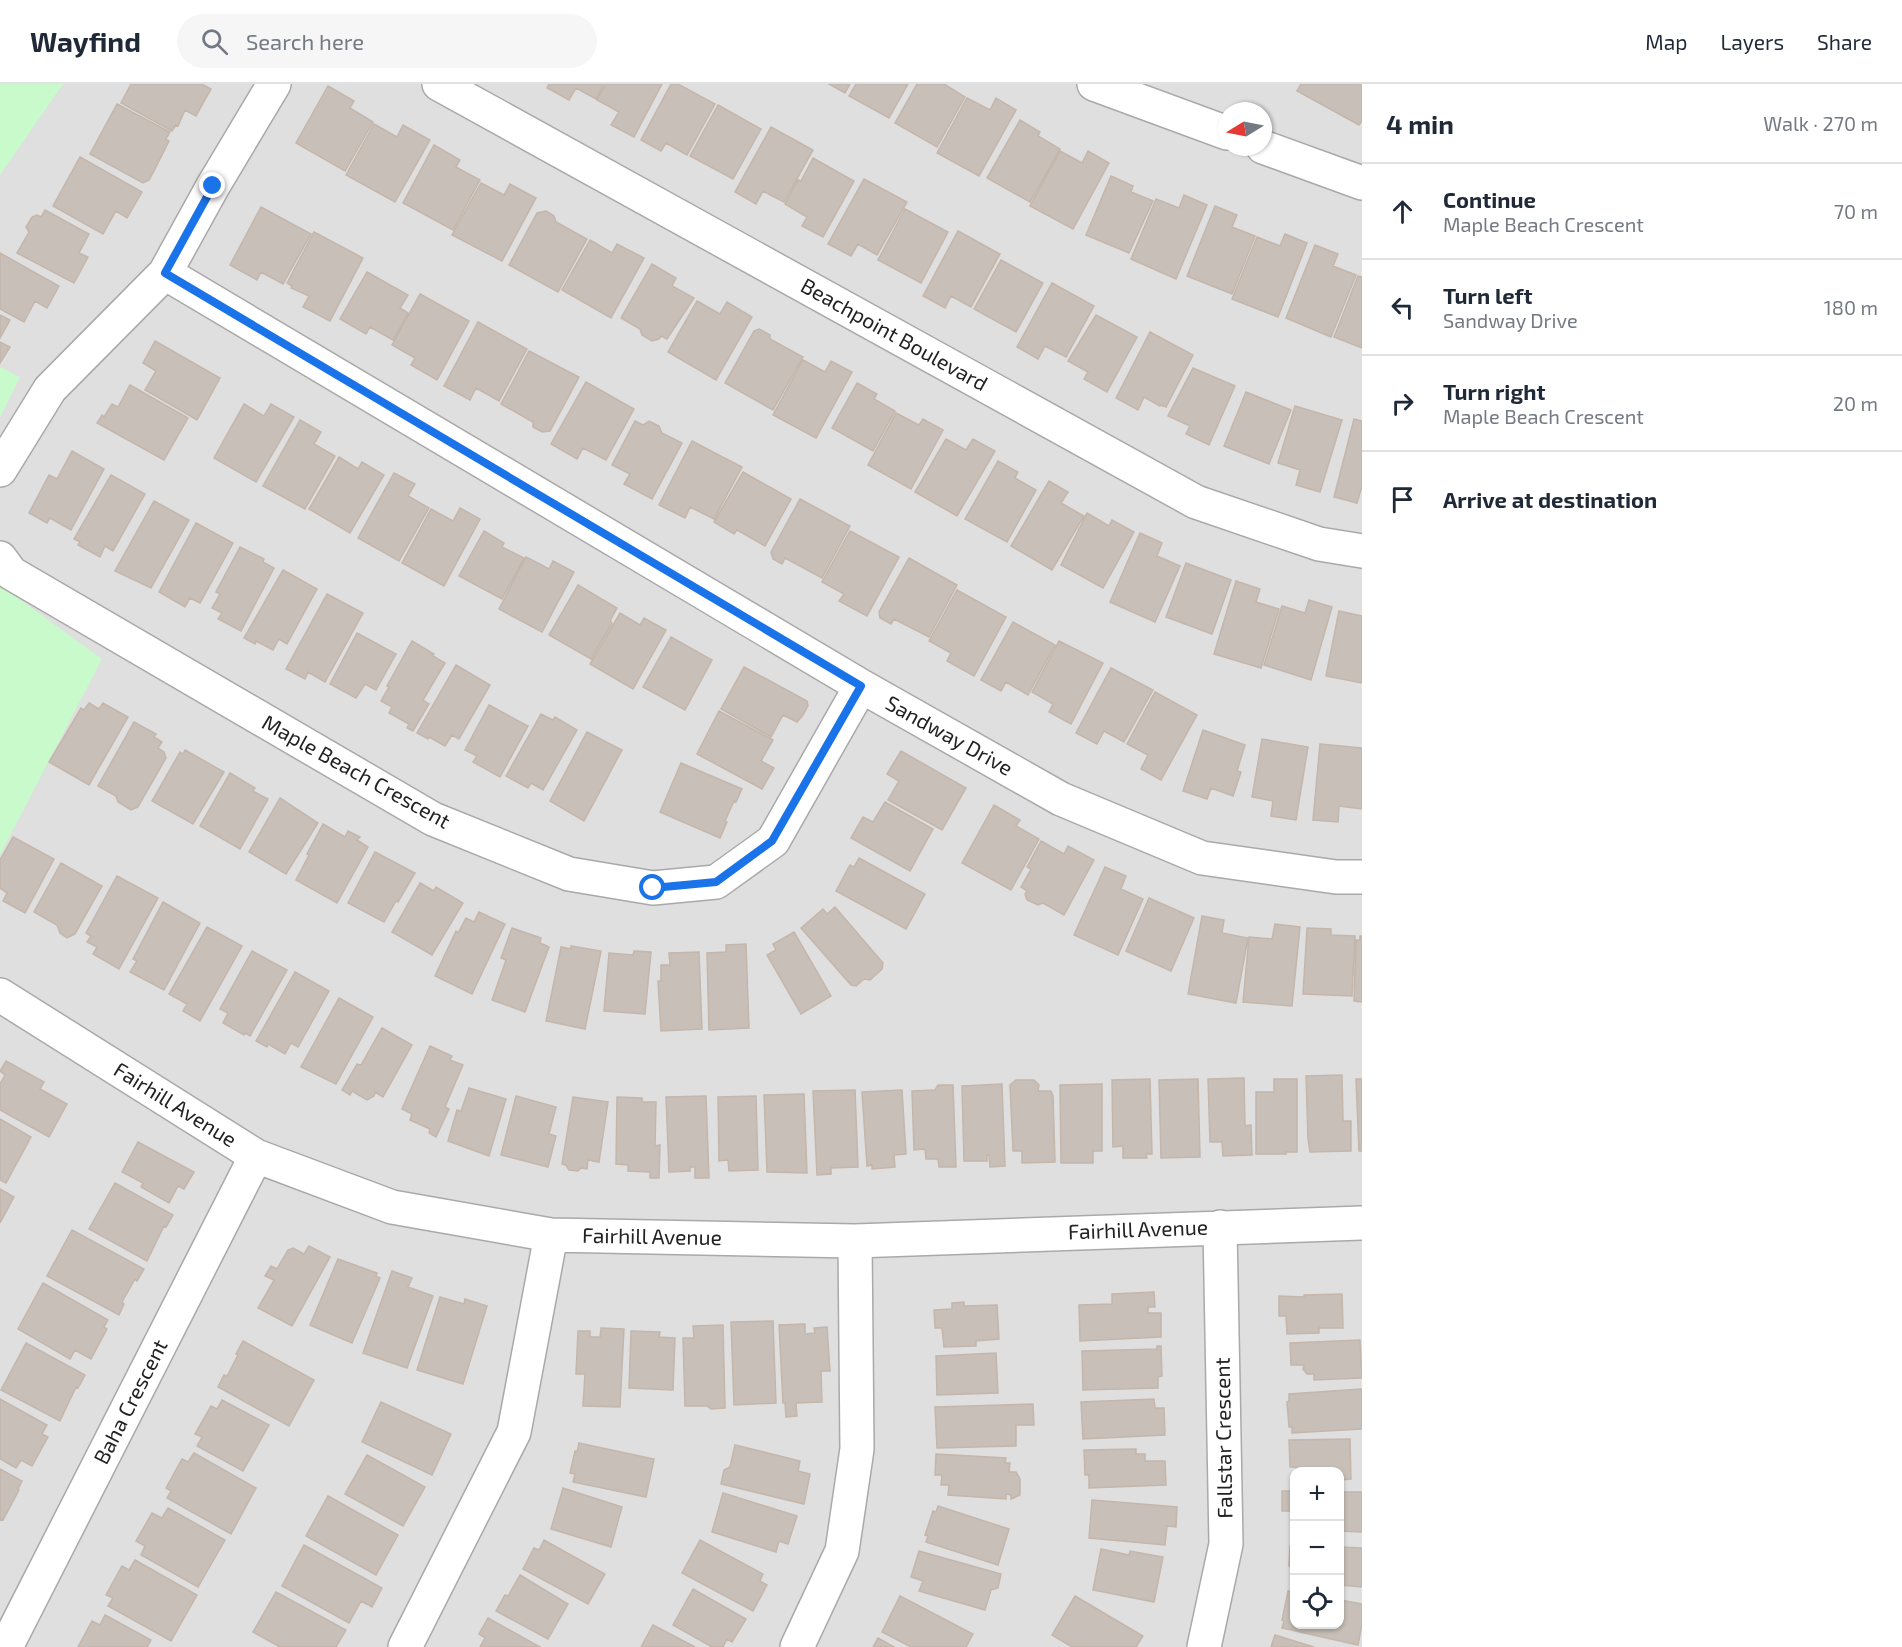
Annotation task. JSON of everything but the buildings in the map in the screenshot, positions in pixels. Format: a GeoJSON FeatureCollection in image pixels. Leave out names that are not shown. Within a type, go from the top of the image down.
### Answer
{"type":"FeatureCollection","features":[{"type":"Feature","properties":{"kind":"street"},"geometry":{"type":"LineString","coordinates":[[0,470],[50,389],[165,273],[274,84]]}},
{"type":"Feature","properties":{"kind":"street","name":"Beachpoint Boulevard"},"geometry":{"type":"LineString","coordinates":[[439,84],[1196,502],[1319,544],[1362,551]]}},
{"type":"Feature","properties":{"kind":"street"},"geometry":{"type":"LineString","coordinates":[[1094,84],[1218,130]]}},
{"type":"Feature","properties":{"kind":"street"},"geometry":{"type":"LineString","coordinates":[[1272,150],[1362,183]]}},
{"type":"Feature","properties":{"kind":"street","name":"Sandway Drive"},"geometry":{"type":"LineString","coordinates":[[165,273],[861,686],[1060,799],[1202,858],[1336,877],[1362,877]]}},
{"type":"Feature","properties":{"kind":"street","name":"Maple Beach Crescent"},"geometry":{"type":"LineString","coordinates":[[0,558],[11,573],[433,819],[569,874],[653,888],[716,882],[772,841],[861,686]]}},
{"type":"Feature","properties":{"kind":"street","name":"Fairhill Avenue"},"geometry":{"type":"LineString","coordinates":[[0,995],[256,1156],[392,1207],[551,1235],[855,1241],[1362,1223]]}},
{"type":"Feature","properties":{"kind":"street","name":"Baha Crescent"},"geometry":{"type":"LineString","coordinates":[[6,1647],[256,1156]]}},
{"type":"Feature","properties":{"kind":"street","name":"Fallstar Crescent"},"geometry":{"type":"LineString","coordinates":[[1204,1647],[1226,1544],[1220,1227]]}},
{"type":"Feature","properties":{"kind":"street"},"geometry":{"type":"LineString","coordinates":[[405,1647],[514,1432],[551,1235]]}},
{"type":"Feature","properties":{"kind":"street"},"geometry":{"type":"LineString","coordinates":[[797,1647],[842,1551],[857,1449],[855,1241]]}},
{"type":"Feature","properties":{"kind":"shaded area"},"geometry":{"type":"Polygon","coordinates":[[[0,84],[1362,84],[1362,1647],[0,1647],[0,84]]]}},
{"type":"Feature","properties":{"kind":"green space"},"geometry":{"type":"Polygon","coordinates":[[[0,84],[63,84],[0,175],[0,84]]]}},
{"type":"Feature","properties":{"kind":"green space"},"geometry":{"type":"Polygon","coordinates":[[[0,367],[20,377],[0,417],[0,367]]]}},
{"type":"Feature","properties":{"kind":"green space"},"geometry":{"type":"Polygon","coordinates":[[[0,585],[102,659],[0,855],[0,585]]]}},
{"type":"Feature","properties":{"kind":"route"},"geometry":{"type":"LineString","coordinates":[[213,186],[165,273],[861,686],[772,841],[716,882],[653,888]]}}]}
